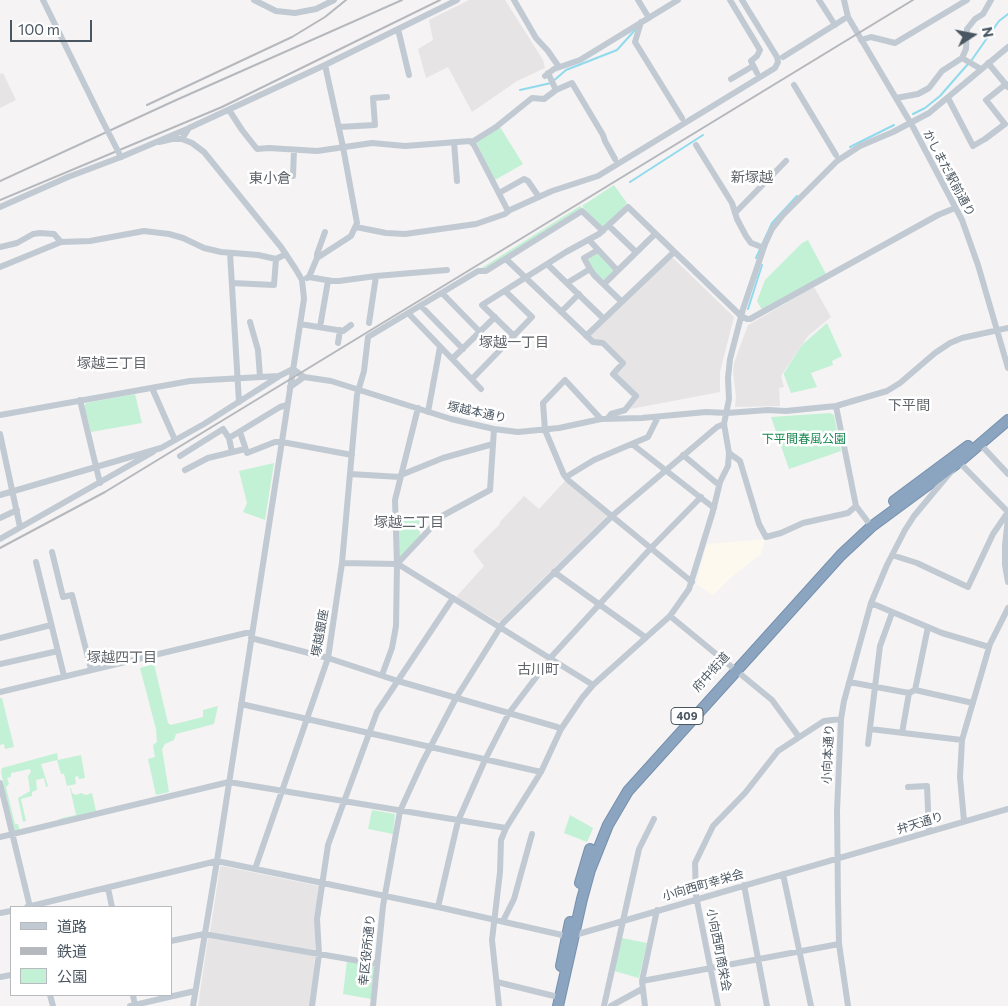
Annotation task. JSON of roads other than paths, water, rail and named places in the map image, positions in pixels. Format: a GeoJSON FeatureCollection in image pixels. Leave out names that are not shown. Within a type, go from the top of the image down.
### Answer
{"type":"FeatureCollection","features":[{"type":"Feature","properties":{"kind":"highway","name":"府中街道"},"geometry":{"type":"LineString","coordinates":[[734,669],[841,555],[871,527],[976,440],[1008,420]]}},
{"type":"Feature","properties":{"kind":"highway","name":"府中街道"},"geometry":{"type":"LineString","coordinates":[[553,1001],[599,845],[625,796],[838,550],[868,522],[918,487],[959,462],[997,428]]}},
{"type":"Feature","properties":{"kind":"highway","name":"府中街道"},"geometry":{"type":"LineString","coordinates":[[558,1006],[571,935]]}},
{"type":"Feature","properties":{"kind":"street"},"geometry":{"type":"LineString","coordinates":[[43,0],[122,158]]}},
{"type":"Feature","properties":{"kind":"street"},"geometry":{"type":"LineString","coordinates":[[254,0],[276,11],[295,13],[316,10],[334,0]]}},
{"type":"Feature","properties":{"kind":"street"},"geometry":{"type":"LineString","coordinates":[[0,207],[68,177],[122,158],[159,142],[457,0]]}},
{"type":"Feature","properties":{"kind":"street"},"geometry":{"type":"LineString","coordinates":[[514,0],[536,38],[548,51],[558,67]]}},
{"type":"Feature","properties":{"kind":"street"},"geometry":{"type":"LineString","coordinates":[[638,0],[649,18]]}},
{"type":"Feature","properties":{"kind":"street"},"geometry":{"type":"LineString","coordinates":[[554,85],[547,74],[558,67],[580,60],[678,0]]}},
{"type":"Feature","properties":{"kind":"street"},"geometry":{"type":"LineString","coordinates":[[730,0],[760,50],[751,61],[757,72]]}},
{"type":"Feature","properties":{"kind":"street"},"geometry":{"type":"LineString","coordinates":[[356,227],[386,233],[405,234],[482,222],[505,214],[509,210],[559,188],[598,176],[777,65],[777,57],[742,0]]}},
{"type":"Feature","properties":{"kind":"street"},"geometry":{"type":"LineString","coordinates":[[819,0],[835,25]]}},
{"type":"Feature","properties":{"kind":"street","name":"かしまだ駅前通り"},"geometry":{"type":"LineString","coordinates":[[844,0],[848,17],[896,98],[956,208],[973,248],[1008,368]]}},
{"type":"Feature","properties":{"kind":"street"},"geometry":{"type":"LineString","coordinates":[[861,40],[870,37],[895,43],[966,0]]}},
{"type":"Feature","properties":{"kind":"street"},"geometry":{"type":"LineString","coordinates":[[896,98],[918,94],[929,88],[942,71],[962,58],[966,48],[967,29],[975,18],[983,14],[990,0]]}},
{"type":"Feature","properties":{"kind":"street"},"geometry":{"type":"LineString","coordinates":[[783,57],[844,19]]}},
{"type":"Feature","properties":{"kind":"street"},"geometry":{"type":"LineString","coordinates":[[641,22],[635,42],[682,118]]}},
{"type":"Feature","properties":{"kind":"street"},"geometry":{"type":"LineString","coordinates":[[398,29],[409,75]]}},
{"type":"Feature","properties":{"kind":"street"},"geometry":{"type":"LineString","coordinates":[[499,1006],[492,940],[502,840],[506,828],[541,772],[561,730],[582,698],[593,685],[670,616],[683,600],[692,582],[720,485],[728,466],[729,453],[724,424],[729,399],[728,378],[730,359],[741,316],[765,244],[772,229],[783,215],[837,161],[860,146],[893,132],[929,112],[1008,47]]}},
{"type":"Feature","properties":{"kind":"street"},"geometry":{"type":"LineString","coordinates":[[962,58],[982,69]]}},
{"type":"Feature","properties":{"kind":"street"},"geometry":{"type":"LineString","coordinates":[[948,98],[973,146],[1004,124],[986,100],[1007,85],[988,63]]}},
{"type":"Feature","properties":{"kind":"street"},"geometry":{"type":"LineString","coordinates":[[317,258],[351,236],[356,227],[343,147],[325,64]]}},
{"type":"Feature","properties":{"kind":"street"},"geometry":{"type":"LineString","coordinates":[[731,79],[753,66]]}},
{"type":"Feature","properties":{"kind":"street"},"geometry":{"type":"LineString","coordinates":[[229,110],[257,149],[317,151],[372,143],[405,146],[472,142],[496,127],[532,98],[544,98],[554,85],[572,83],[603,135],[615,160]]}},
{"type":"Feature","properties":{"kind":"street"},"geometry":{"type":"LineString","coordinates":[[794,85],[836,155]]}},
{"type":"Feature","properties":{"kind":"street"},"geometry":{"type":"LineString","coordinates":[[339,127],[375,124],[373,98],[387,97]]}},
{"type":"Feature","properties":{"kind":"street"},"geometry":{"type":"LineString","coordinates":[[182,139],[188,128]]}},
{"type":"Feature","properties":{"kind":"street"},"geometry":{"type":"LineString","coordinates":[[159,142],[182,139],[192,143],[204,152],[286,254],[302,280],[304,299],[193,1006]]}},
{"type":"Feature","properties":{"kind":"street"},"geometry":{"type":"LineString","coordinates":[[454,142],[457,181]]}},
{"type":"Feature","properties":{"kind":"street"},"geometry":{"type":"LineString","coordinates":[[472,142],[509,210]]}},
{"type":"Feature","properties":{"kind":"street"},"geometry":{"type":"LineString","coordinates":[[696,145],[732,203],[746,236],[751,243],[758,246]]}},
{"type":"Feature","properties":{"kind":"street"},"geometry":{"type":"LineString","coordinates":[[294,150],[294,176]]}},
{"type":"Feature","properties":{"kind":"street"},"geometry":{"type":"LineString","coordinates":[[735,213],[786,161]]}},
{"type":"Feature","properties":{"kind":"street"},"geometry":{"type":"LineString","coordinates":[[499,193],[524,178],[539,197]]}},
{"type":"Feature","properties":{"kind":"street"},"geometry":{"type":"LineString","coordinates":[[514,336],[482,305],[547,264],[603,232],[628,207],[741,316],[750,319],[938,215],[956,208]]}},
{"type":"Feature","properties":{"kind":"street","name":"塚越銀座"},"geometry":{"type":"LineString","coordinates":[[256,869],[328,658],[342,563],[359,389],[364,371],[368,337],[478,271],[486,271],[582,211],[603,232]]}},
{"type":"Feature","properties":{"kind":"street"},"geometry":{"type":"LineString","coordinates":[[609,226],[636,252]]}},
{"type":"Feature","properties":{"kind":"street"},"geometry":{"type":"LineString","coordinates":[[0,267],[61,242],[90,241],[144,231],[169,234],[204,248],[230,253],[258,255],[276,260],[286,254]]}},
{"type":"Feature","properties":{"kind":"street"},"geometry":{"type":"LineString","coordinates":[[309,277],[325,232]]}},
{"type":"Feature","properties":{"kind":"street"},"geometry":{"type":"LineString","coordinates":[[0,247],[17,243],[33,234],[40,233],[54,234],[61,242]]}},
{"type":"Feature","properties":{"kind":"street"},"geometry":{"type":"LineString","coordinates":[[604,284],[655,234]]}},
{"type":"Feature","properties":{"kind":"street"},"geometry":{"type":"LineString","coordinates":[[589,240],[617,270]]}},
{"type":"Feature","properties":{"kind":"street"},"geometry":{"type":"LineString","coordinates":[[598,250],[584,258],[590,269],[622,302]]}},
{"type":"Feature","properties":{"kind":"street"},"geometry":{"type":"LineString","coordinates":[[586,336],[674,252]]}},
{"type":"Feature","properties":{"kind":"street"},"geometry":{"type":"LineString","coordinates":[[230,253],[239,402]]}},
{"type":"Feature","properties":{"kind":"street"},"geometry":{"type":"LineString","coordinates":[[506,259],[586,336],[593,342],[603,343],[623,363],[613,374],[636,396],[625,410],[611,414],[604,419],[565,380],[543,403],[545,430],[566,477],[692,582]]}},
{"type":"Feature","properties":{"kind":"street"},"geometry":{"type":"LineString","coordinates":[[232,283],[274,285],[276,260]]}},
{"type":"Feature","properties":{"kind":"street"},"geometry":{"type":"LineString","coordinates":[[547,264],[604,319]]}},
{"type":"Feature","properties":{"kind":"street"},"geometry":{"type":"LineString","coordinates":[[567,283],[590,269]]}},
{"type":"Feature","properties":{"kind":"street"},"geometry":{"type":"LineString","coordinates":[[302,280],[309,277],[339,281],[447,270]]}},
{"type":"Feature","properties":{"kind":"street"},"geometry":{"type":"LineString","coordinates":[[369,323],[376,276]]}},
{"type":"Feature","properties":{"kind":"street"},"geometry":{"type":"LineString","coordinates":[[320,327],[328,281]]}},
{"type":"Feature","properties":{"kind":"street"},"geometry":{"type":"LineString","coordinates":[[472,379],[532,317],[505,291]]}},
{"type":"Feature","properties":{"kind":"street"},"geometry":{"type":"LineString","coordinates":[[442,293],[480,332]]}},
{"type":"Feature","properties":{"kind":"street"},"geometry":{"type":"LineString","coordinates":[[561,312],[579,294]]}},
{"type":"Feature","properties":{"kind":"street"},"geometry":{"type":"LineString","coordinates":[[420,306],[463,349]]}},
{"type":"Feature","properties":{"kind":"street"},"geometry":{"type":"LineString","coordinates":[[408,313],[481,389]]}},
{"type":"Feature","properties":{"kind":"street"},"geometry":{"type":"LineString","coordinates":[[452,359],[495,317]]}},
{"type":"Feature","properties":{"kind":"street"},"geometry":{"type":"LineString","coordinates":[[250,322],[258,350],[260,377]]}},
{"type":"Feature","properties":{"kind":"street"},"geometry":{"type":"LineString","coordinates":[[300,324],[343,331],[351,325]]}},
{"type":"Feature","properties":{"kind":"street","name":"塚越本通り"},"geometry":{"type":"LineString","coordinates":[[304,378],[331,381],[428,412],[494,429],[518,432],[572,426],[604,419],[656,417],[706,412],[786,411],[836,406],[886,391],[900,383],[950,343],[962,338],[1008,328]]}},
{"type":"Feature","properties":{"kind":"street"},"geometry":{"type":"LineString","coordinates":[[338,342],[340,330]]}},
{"type":"Feature","properties":{"kind":"street"},"geometry":{"type":"LineString","coordinates":[[428,412],[440,347]]}},
{"type":"Feature","properties":{"kind":"street"},"geometry":{"type":"LineString","coordinates":[[0,495],[155,450],[176,440],[293,369]]}},
{"type":"Feature","properties":{"kind":"street"},"geometry":{"type":"LineString","coordinates":[[290,387],[304,378],[293,369]]}},
{"type":"Feature","properties":{"kind":"street"},"geometry":{"type":"LineString","coordinates":[[0,415],[190,381],[279,376]]}},
{"type":"Feature","properties":{"kind":"street"},"geometry":{"type":"LineString","coordinates":[[152,388],[176,440]]}},
{"type":"Feature","properties":{"kind":"street"},"geometry":{"type":"LineString","coordinates":[[80,400],[100,483]]}},
{"type":"Feature","properties":{"kind":"street"},"geometry":{"type":"LineString","coordinates":[[229,438],[280,407],[288,405]]}},
{"type":"Feature","properties":{"kind":"street"},"geometry":{"type":"LineString","coordinates":[[836,406],[856,506],[868,522]]}},
{"type":"Feature","properties":{"kind":"street"},"geometry":{"type":"LineString","coordinates":[[382,675],[392,648],[396,626],[395,500],[418,408]]}},
{"type":"Feature","properties":{"kind":"street"},"geometry":{"type":"LineString","coordinates":[[566,477],[594,460],[648,437],[657,419],[656,417]]}},
{"type":"Feature","properties":{"kind":"street","name":"幸区役所通り"},"geometry":{"type":"LineString","coordinates":[[373,1006],[385,896],[400,811],[430,747],[456,698],[500,627],[612,516],[720,424],[724,424]]}},
{"type":"Feature","properties":{"kind":"street"},"geometry":{"type":"LineString","coordinates":[[180,456],[223,429],[229,438],[232,452]]}},
{"type":"Feature","properties":{"kind":"street"},"geometry":{"type":"LineString","coordinates":[[397,564],[442,516],[490,490],[494,429]]}},
{"type":"Feature","properties":{"kind":"street"},"geometry":{"type":"LineString","coordinates":[[240,432],[247,454],[276,442],[352,454]]}},
{"type":"Feature","properties":{"kind":"street"},"geometry":{"type":"LineString","coordinates":[[0,434],[20,527]]}},
{"type":"Feature","properties":{"kind":"street"},"geometry":{"type":"LineString","coordinates":[[350,474],[401,476],[443,458],[493,444]]}},
{"type":"Feature","properties":{"kind":"street"},"geometry":{"type":"LineString","coordinates":[[632,444],[714,508]]}},
{"type":"Feature","properties":{"kind":"street"},"geometry":{"type":"LineString","coordinates":[[980,444],[1008,474]]}},
{"type":"Feature","properties":{"kind":"street"},"geometry":{"type":"LineString","coordinates":[[185,470],[208,458],[245,449]]}},
{"type":"Feature","properties":{"kind":"street"},"geometry":{"type":"LineString","coordinates":[[0,538],[151,455],[155,450]]}},
{"type":"Feature","properties":{"kind":"street"},"geometry":{"type":"LineString","coordinates":[[729,453],[740,461],[759,524],[766,537],[781,533],[803,523],[848,513],[856,506]]}},
{"type":"Feature","properties":{"kind":"street"},"geometry":{"type":"LineString","coordinates":[[683,455],[720,485]]}},
{"type":"Feature","properties":{"kind":"street"},"geometry":{"type":"LineString","coordinates":[[892,555],[917,563],[968,587],[993,534],[1008,512],[959,462],[914,516]]}},
{"type":"Feature","properties":{"kind":"street"},"geometry":{"type":"LineString","coordinates":[[914,516],[921,498],[918,487]]}},
{"type":"Feature","properties":{"kind":"street"},"geometry":{"type":"LineString","coordinates":[[438,907],[458,821],[485,760],[509,713],[551,658],[652,548],[701,498]]}},
{"type":"Feature","properties":{"kind":"street"},"geometry":{"type":"LineString","coordinates":[[0,518],[17,510]]}},
{"type":"Feature","properties":{"kind":"street","name":"小向本通り"},"geometry":{"type":"LineString","coordinates":[[848,1006],[839,944],[837,811],[841,719],[849,682],[871,603],[892,555],[914,516]]}},
{"type":"Feature","properties":{"kind":"street"},"geometry":{"type":"LineString","coordinates":[[1008,518],[1004,545],[1008,582]]}},
{"type":"Feature","properties":{"kind":"street"},"geometry":{"type":"LineString","coordinates":[[52,552],[63,597],[72,595],[91,670]]}},
{"type":"Feature","properties":{"kind":"street"},"geometry":{"type":"LineString","coordinates":[[36,562],[64,676]]}},
{"type":"Feature","properties":{"kind":"street"},"geometry":{"type":"LineString","coordinates":[[342,563],[397,564],[593,685]]}},
{"type":"Feature","properties":{"kind":"street"},"geometry":{"type":"LineString","coordinates":[[554,572],[645,637]]}},
{"type":"Feature","properties":{"kind":"street"},"geometry":{"type":"LineString","coordinates":[[312,1006],[319,954],[317,919],[328,845],[377,712],[453,598]]}},
{"type":"Feature","properties":{"kind":"street"},"geometry":{"type":"LineString","coordinates":[[871,603],[928,627],[989,647]]}},
{"type":"Feature","properties":{"kind":"street"},"geometry":{"type":"LineString","coordinates":[[964,822],[960,777],[962,740],[989,647],[1008,608]]}},
{"type":"Feature","properties":{"kind":"street"},"geometry":{"type":"LineString","coordinates":[[868,744],[880,646],[892,613]]}},
{"type":"Feature","properties":{"kind":"street"},"geometry":{"type":"LineString","coordinates":[[670,616],[772,700],[799,737]]}},
{"type":"Feature","properties":{"kind":"street"},"geometry":{"type":"LineString","coordinates":[[0,638],[51,625]]}},
{"type":"Feature","properties":{"kind":"street"},"geometry":{"type":"LineString","coordinates":[[902,732],[928,627]]}},
{"type":"Feature","properties":{"kind":"street"},"geometry":{"type":"LineString","coordinates":[[0,692],[246,633],[398,681],[558,727],[561,730]]}},
{"type":"Feature","properties":{"kind":"street"},"geometry":{"type":"LineString","coordinates":[[0,664],[58,651]]}},
{"type":"Feature","properties":{"kind":"street"},"geometry":{"type":"LineString","coordinates":[[849,682],[973,703]]}},
{"type":"Feature","properties":{"kind":"street"},"geometry":{"type":"LineString","coordinates":[[241,704],[541,772]]}},
{"type":"Feature","properties":{"kind":"street","name":"小向西町商栄会"},"geometry":{"type":"LineString","coordinates":[[718,1006],[697,899],[695,863],[713,826],[745,793],[778,751],[824,721],[841,719]]}},
{"type":"Feature","properties":{"kind":"street"},"geometry":{"type":"LineString","coordinates":[[870,729],[962,740]]}},
{"type":"Feature","properties":{"kind":"street"},"geometry":{"type":"LineString","coordinates":[[0,837],[229,782],[506,828]]}},
{"type":"Feature","properties":{"kind":"street"},"geometry":{"type":"LineString","coordinates":[[0,783],[29,906]]}},
{"type":"Feature","properties":{"kind":"street"},"geometry":{"type":"LineString","coordinates":[[908,787],[927,786],[929,832]]}},
{"type":"Feature","properties":{"kind":"street","name":"弁天通り"},"geometry":{"type":"LineString","coordinates":[[838,858],[1008,809]]}},
{"type":"Feature","properties":{"kind":"street"},"geometry":{"type":"LineString","coordinates":[[604,1006],[640,849],[654,818]]}},
{"type":"Feature","properties":{"kind":"street"},"geometry":{"type":"LineString","coordinates":[[503,921],[514,899],[532,834]]}},
{"type":"Feature","properties":{"kind":"street","name":"小向西町幸栄会"},"geometry":{"type":"LineString","coordinates":[[571,935],[838,858]]}},
{"type":"Feature","properties":{"kind":"street"},"geometry":{"type":"LineString","coordinates":[[33,906],[217,862],[495,919],[562,935],[571,935]]}},
{"type":"Feature","properties":{"kind":"street"},"geometry":{"type":"LineString","coordinates":[[783,874],[811,1006]]}},
{"type":"Feature","properties":{"kind":"street"},"geometry":{"type":"LineString","coordinates":[[744,885],[767,1006]]}},
{"type":"Feature","properties":{"kind":"street"},"geometry":{"type":"LineString","coordinates":[[108,888],[112,906]]}},
{"type":"Feature","properties":{"kind":"street"},"geometry":{"type":"LineString","coordinates":[[645,1006],[642,981],[657,910]]}},
{"type":"Feature","properties":{"kind":"street"},"geometry":{"type":"LineString","coordinates":[[172,941],[204,934],[377,964]]}},
{"type":"Feature","properties":{"kind":"street"},"geometry":{"type":"LineString","coordinates":[[642,981],[839,944]]}},
{"type":"Feature","properties":{"kind":"street"},"geometry":{"type":"LineString","coordinates":[[497,982],[553,1001]]}},
{"type":"Feature","properties":{"kind":"street"},"geometry":{"type":"LineString","coordinates":[[611,1006],[642,989]]}},
{"type":"Feature","properties":{"kind":"street"},"geometry":{"type":"LineString","coordinates":[[134,1006],[195,991]]}},
{"type":"Feature","properties":{"kind":"waterway"},"geometry":{"type":"LineString","coordinates":[[971,61],[999,21],[1008,14]]}},
{"type":"Feature","properties":{"kind":"waterway"},"geometry":{"type":"LineString","coordinates":[[520,90],[551,83],[566,70],[617,50],[635,30]]}},
{"type":"Feature","properties":{"kind":"waterway"},"geometry":{"type":"LineString","coordinates":[[913,114],[925,108],[940,96],[968,64]]}},
{"type":"Feature","properties":{"kind":"waterway"},"geometry":{"type":"LineString","coordinates":[[850,147],[894,125]]}},
{"type":"Feature","properties":{"kind":"waterway"},"geometry":{"type":"LineString","coordinates":[[630,182],[703,135]]}},
{"type":"Feature","properties":{"kind":"waterway"},"geometry":{"type":"LineString","coordinates":[[756,258],[772,223],[797,196]]}},
{"type":"Feature","properties":{"kind":"waterway"},"geometry":{"type":"LineString","coordinates":[[748,309],[762,265]]}},
{"type":"Feature","properties":{"kind":"railway"},"geometry":{"type":"LineString","coordinates":[[147,105],[292,37],[325,17],[346,0]]}},
{"type":"Feature","properties":{"kind":"railway"},"geometry":{"type":"LineString","coordinates":[[0,181],[174,101],[402,0]]}},
{"type":"Feature","properties":{"kind":"railway"},"geometry":{"type":"LineString","coordinates":[[0,200],[222,107],[440,0]]}},
{"type":"Feature","properties":{"kind":"railway"},"geometry":{"type":"LineString","coordinates":[[0,548],[105,492],[913,0]]}},
{"type":"Feature","properties":{"kind":"district","name":"新塚越"},"geometry":{"type":"Point","coordinates":[752,177]}},
{"type":"Feature","properties":{"kind":"district","name":"東小倉"},"geometry":{"type":"Point","coordinates":[270,178]}},
{"type":"Feature","properties":{"kind":"district","name":"塚越一丁目"},"geometry":{"type":"Point","coordinates":[514,342]}},
{"type":"Feature","properties":{"kind":"district","name":"塚越三丁目"},"geometry":{"type":"Point","coordinates":[112,363]}},
{"type":"Feature","properties":{"kind":"district","name":"下平間"},"geometry":{"type":"Point","coordinates":[909,405]}},
{"type":"Feature","properties":{"kind":"district","name":"塚越二丁目"},"geometry":{"type":"Point","coordinates":[409,522]}},
{"type":"Feature","properties":{"kind":"district","name":"塚越四丁目"},"geometry":{"type":"Point","coordinates":[122,657]}},
{"type":"Feature","properties":{"kind":"district","name":"古川町"},"geometry":{"type":"Point","coordinates":[538,669]}},
{"type":"Feature","properties":{"kind":"park label","name":"下平間春風公園"},"geometry":{"type":"Point","coordinates":[804,439]}}]}
